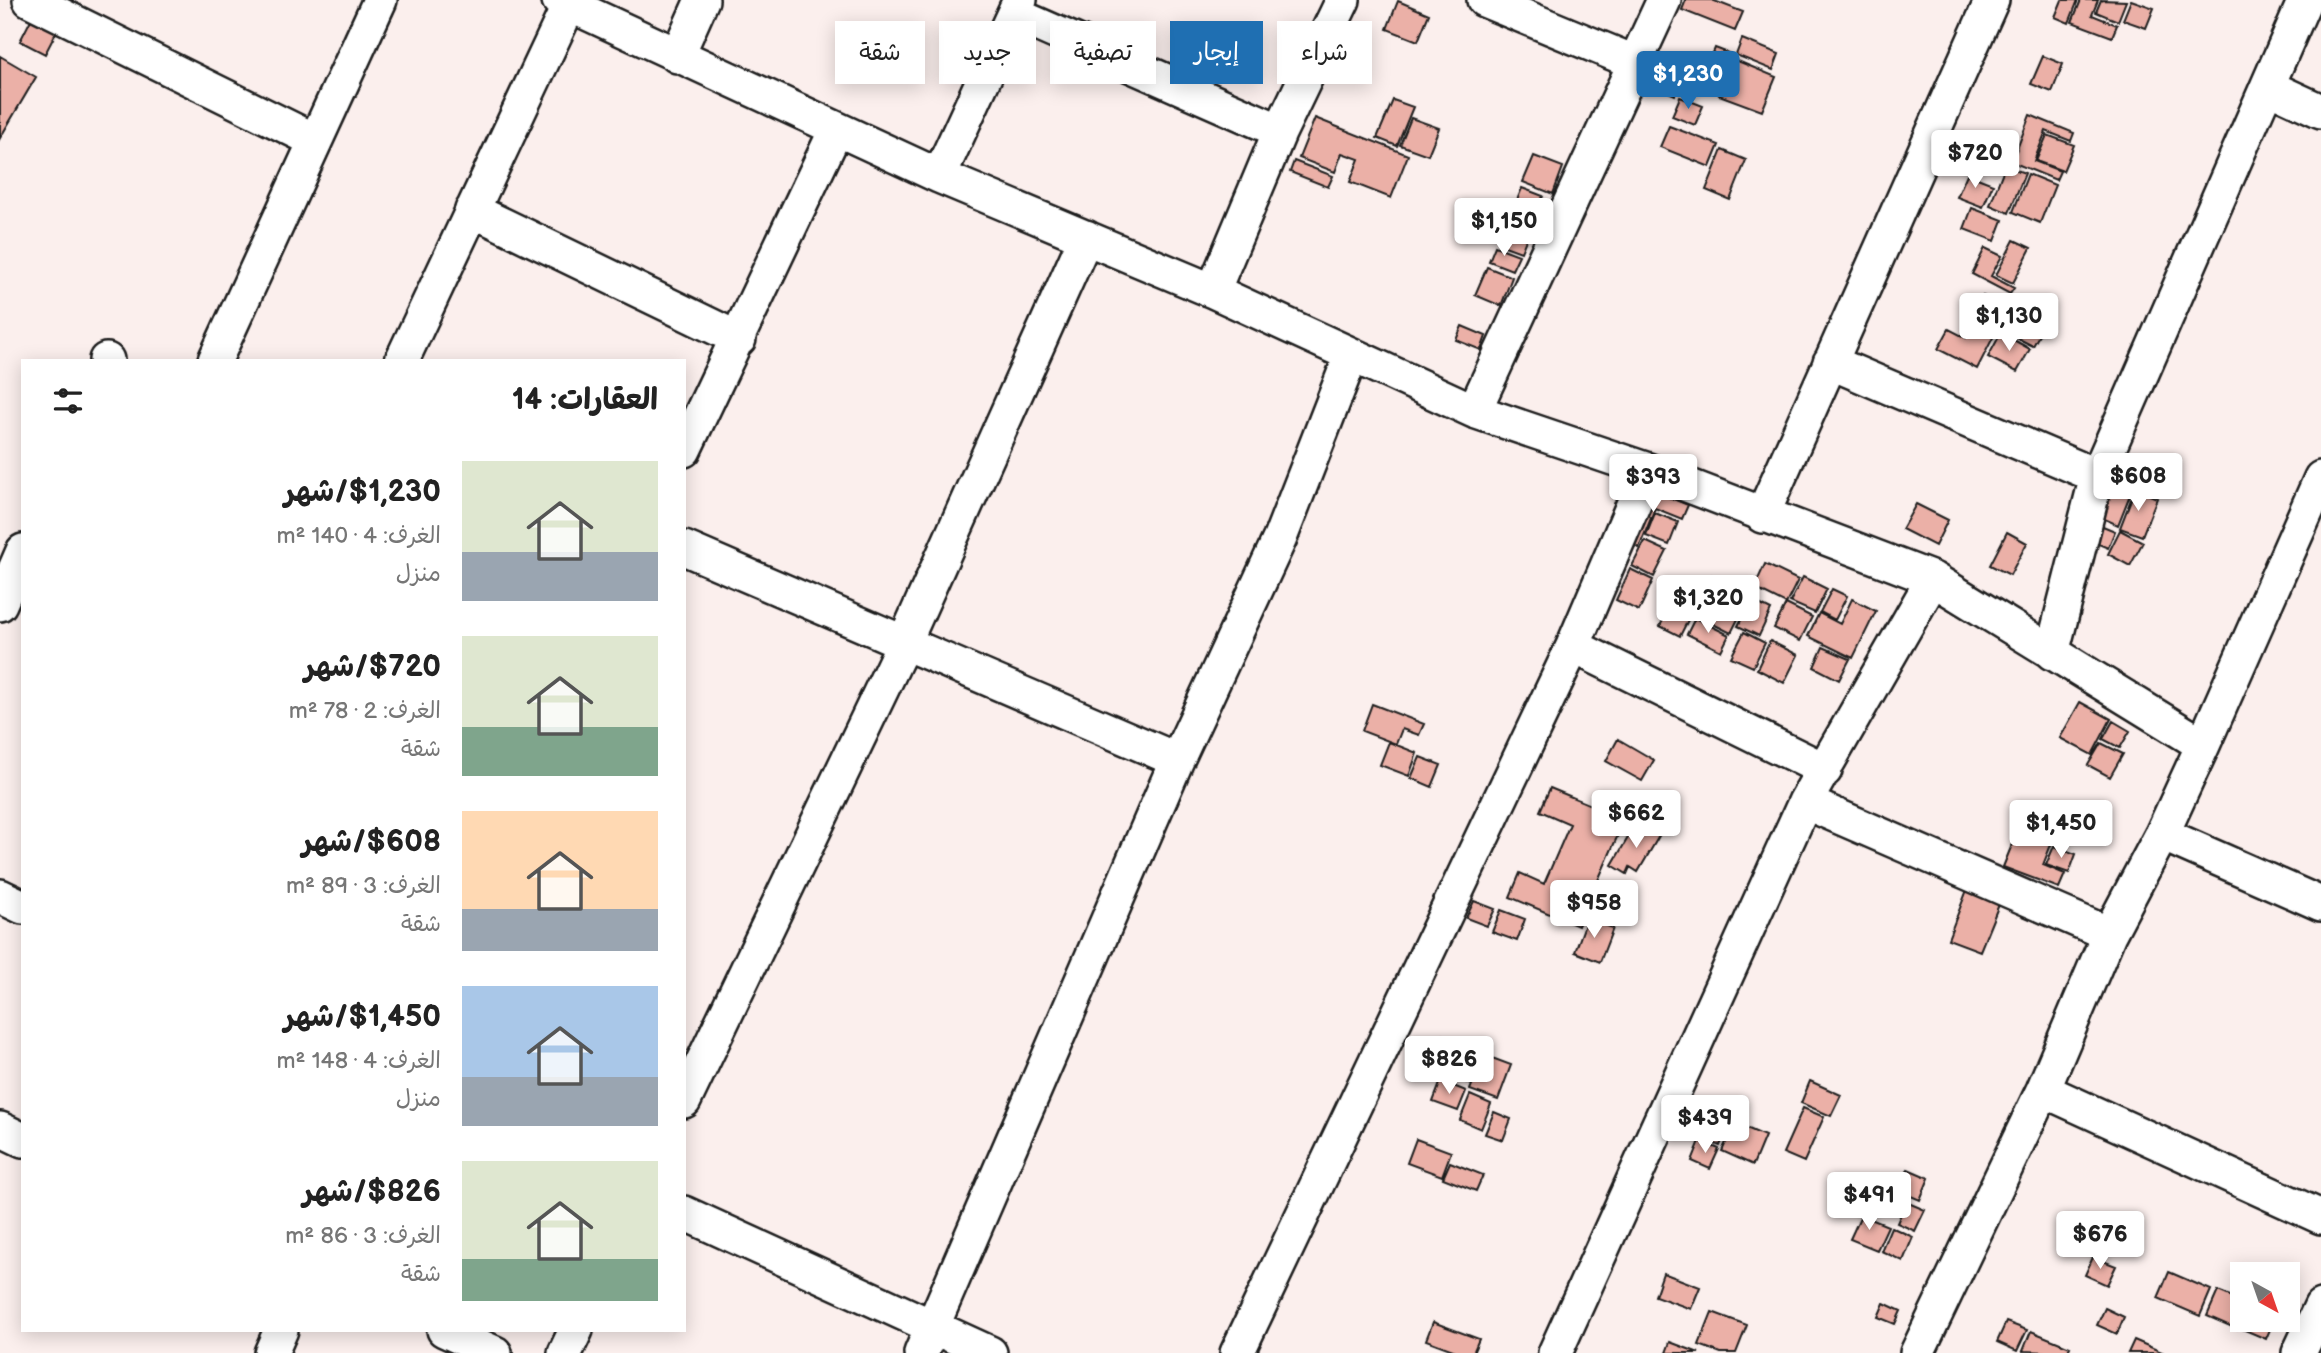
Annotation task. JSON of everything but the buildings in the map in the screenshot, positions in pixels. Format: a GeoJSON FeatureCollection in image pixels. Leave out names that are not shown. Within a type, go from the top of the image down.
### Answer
{"type":"FeatureCollection","features":[{"type":"Feature","properties":{"kind":"street"},"geometry":{"type":"LineString","coordinates":[[30,0],[314,140]]}},
{"type":"Feature","properties":{"kind":"street"},"geometry":{"type":"LineString","coordinates":[[215,359],[380,0]]}},
{"type":"Feature","properties":{"kind":"street"},"geometry":{"type":"LineString","coordinates":[[677,56],[702,0]]}},
{"type":"Feature","properties":{"kind":"street"},"geometry":{"type":"LineString","coordinates":[[1213,291],[1280,131],[1343,0]]}},
{"type":"Feature","properties":{"kind":"street"},"geometry":{"type":"LineString","coordinates":[[1484,0],[1634,62]]}},
{"type":"Feature","properties":{"kind":"street"},"geometry":{"type":"LineString","coordinates":[[1474,411],[1664,0]]}},
{"type":"Feature","properties":{"kind":"street"},"geometry":{"type":"LineString","coordinates":[[1762,516],[1992,0]]}},
{"type":"Feature","properties":{"kind":"street"},"geometry":{"type":"LineString","coordinates":[[2052,653],[2097,476],[2269,88],[2305,0]]}},
{"type":"Feature","properties":{"kind":"street"},"geometry":{"type":"LineString","coordinates":[[402,359],[564,2],[835,130],[1213,291],[1474,411],[1648,470],[1762,516],[1933,579],[2203,745]]}},
{"type":"Feature","properties":{"kind":"street"},"geometry":{"type":"LineString","coordinates":[[939,176],[1017,7],[1280,131]]}},
{"type":"Feature","properties":{"kind":"street"},"geometry":{"type":"LineString","coordinates":[[2269,88],[2321,111]]}},
{"type":"Feature","properties":{"kind":"street"},"geometry":{"type":"LineString","coordinates":[[686,446],[739,339],[835,130]]}},
{"type":"Feature","properties":{"kind":"street"},"geometry":{"type":"LineString","coordinates":[[472,210],[739,339]]}},
{"type":"Feature","properties":{"kind":"street"},"geometry":{"type":"LineString","coordinates":[[686,1097],[904,643],[1086,237]]}},
{"type":"Feature","properties":{"kind":"street"},"geometry":{"type":"LineString","coordinates":[[927,1340],[1177,760],[1280,538],[1351,356]]}},
{"type":"Feature","properties":{"kind":"street"},"geometry":{"type":"LineString","coordinates":[[1830,362],[2097,476]]}},
{"type":"Feature","properties":{"kind":"street"},"geometry":{"type":"LineString","coordinates":[[1237,1353],[1573,646],[1648,470]]}},
{"type":"Feature","properties":{"kind":"street"},"geometry":{"type":"LineString","coordinates":[[1917,1353],[2043,1090],[2109,934],[2162,834],[2321,478]]}},
{"type":"Feature","properties":{"kind":"street"},"geometry":{"type":"LineString","coordinates":[[686,549],[1177,760]]}},
{"type":"Feature","properties":{"kind":"street"},"geometry":{"type":"LineString","coordinates":[[0,604],[21,556]]}},
{"type":"Feature","properties":{"kind":"street"},"geometry":{"type":"LineString","coordinates":[[1555,1353],[1805,802],[1933,579]]}},
{"type":"Feature","properties":{"kind":"street"},"geometry":{"type":"LineString","coordinates":[[1573,646],[1825,770]]}},
{"type":"Feature","properties":{"kind":"street"},"geometry":{"type":"LineString","coordinates":[[1805,802],[2109,934]]}},
{"type":"Feature","properties":{"kind":"street"},"geometry":{"type":"LineString","coordinates":[[2162,834],[2321,905]]}},
{"type":"Feature","properties":{"kind":"street"},"geometry":{"type":"LineString","coordinates":[[0,896],[21,906]]}},
{"type":"Feature","properties":{"kind":"street"},"geometry":{"type":"LineString","coordinates":[[2043,1090],[2321,1217]]}},
{"type":"Feature","properties":{"kind":"street"},"geometry":{"type":"LineString","coordinates":[[0,1129],[21,1139]]}},
{"type":"Feature","properties":{"kind":"street"},"geometry":{"type":"LineString","coordinates":[[686,1214],[927,1340],[990,1353]]}},
{"type":"Feature","properties":{"kind":"street"},"geometry":{"type":"LineString","coordinates":[[2299,1353],[2321,1306]]}},
{"type":"Feature","properties":{"kind":"street"},"geometry":{"type":"LineString","coordinates":[[271,1353],[280,1332]]}},
{"type":"Feature","properties":{"kind":"street"},"geometry":{"type":"LineString","coordinates":[[448,1332],[495,1353]]}},
{"type":"Feature","properties":{"kind":"street"},"geometry":{"type":"LineString","coordinates":[[565,1353],[575,1332]]}}]}
